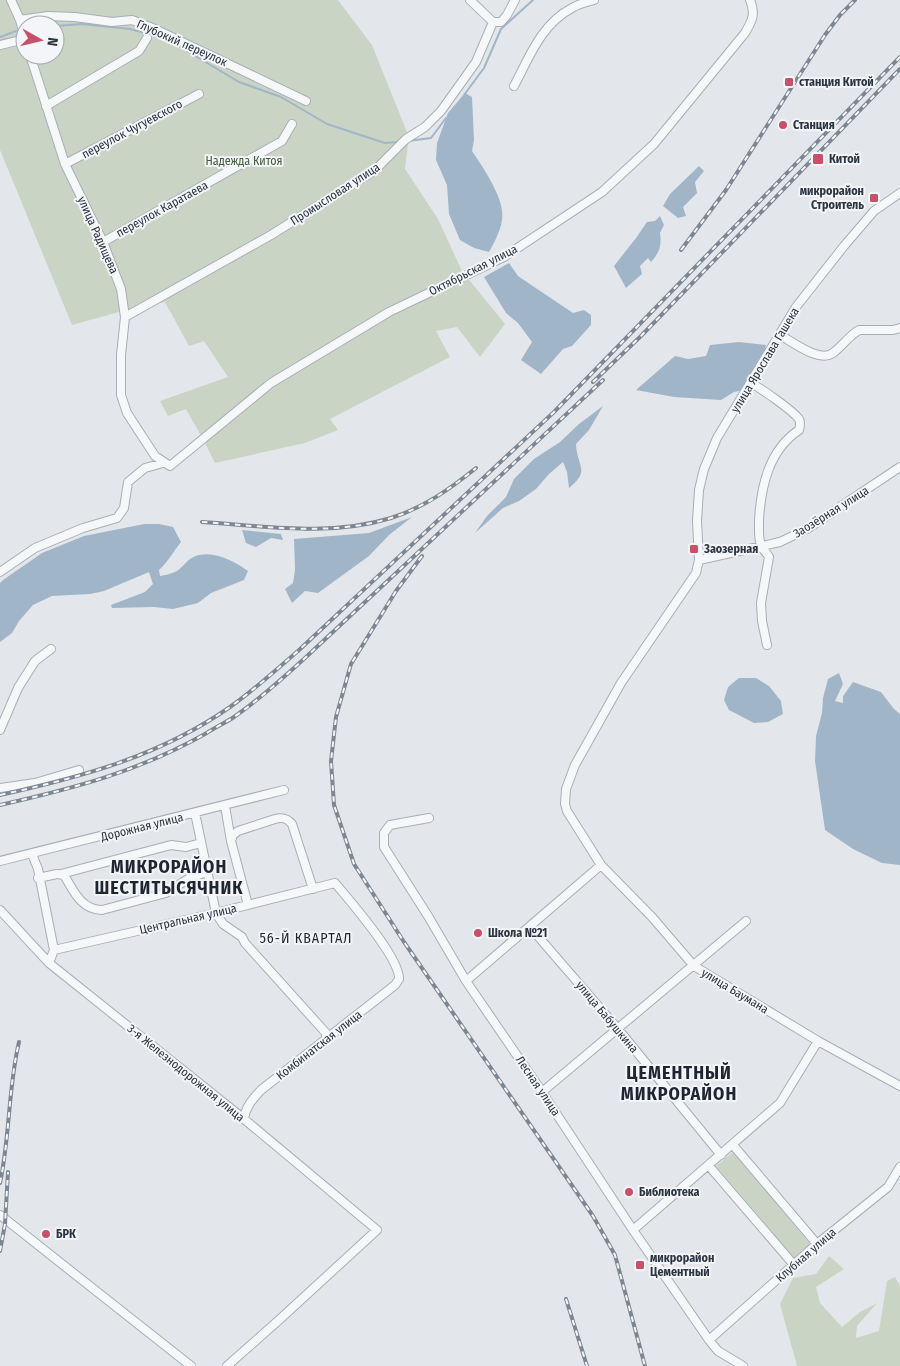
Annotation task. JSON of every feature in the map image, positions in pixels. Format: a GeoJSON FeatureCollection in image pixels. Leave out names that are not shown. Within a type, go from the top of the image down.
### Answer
{"type":"FeatureCollection","features":[{"type":"Feature","properties":{"kind":"street"},"geometry":{"type":"LineString","coordinates":[[11,0],[18,15]]}},
{"type":"Feature","properties":{"kind":"street"},"geometry":{"type":"LineString","coordinates":[[470,0],[493,22]]}},
{"type":"Feature","properties":{"kind":"street","name":"Промысловая улица"},"geometry":{"type":"LineString","coordinates":[[125,317],[271,235],[375,170],[406,139],[425,127],[441,111],[476,62],[493,22],[497,23],[504,19],[515,0]]}},
{"type":"Feature","properties":{"kind":"street"},"geometry":{"type":"LineString","coordinates":[[514,86],[540,37],[551,24],[572,7],[594,0]]}},
{"type":"Feature","properties":{"kind":"street","name":"Октябрьская улица"},"geometry":{"type":"LineString","coordinates":[[0,572],[35,548],[83,528],[117,518],[124,508],[128,482],[145,468],[166,464],[271,383],[390,312],[504,257],[602,192],[654,144],[745,33],[753,21],[751,4]]}},
{"type":"Feature","properties":{"kind":"street","name":"Глубокий переулок"},"geometry":{"type":"LineString","coordinates":[[65,17],[112,22],[132,20],[156,29],[306,101]]}},
{"type":"Feature","properties":{"kind":"street"},"geometry":{"type":"LineString","coordinates":[[46,106],[139,51],[147,38]]}},
{"type":"Feature","properties":{"kind":"street"},"geometry":{"type":"LineString","coordinates":[[0,46],[15,42]]}},
{"type":"Feature","properties":{"kind":"street","name":"улица Радищева"},"geometry":{"type":"LineString","coordinates":[[33,65],[65,164],[103,242],[121,289],[125,317],[121,394],[127,413],[155,456],[166,464]]}},
{"type":"Feature","properties":{"kind":"street","name":"переулок Чугуевского"},"geometry":{"type":"LineString","coordinates":[[65,164],[198,94]]}},
{"type":"Feature","properties":{"kind":"street","name":"переулок Каратаева"},"geometry":{"type":"LineString","coordinates":[[103,242],[282,141],[292,124]]}},
{"type":"Feature","properties":{"kind":"street","name":"улица Ярослава Гашека"},"geometry":{"type":"LineString","coordinates":[[699,560],[697,521],[699,490],[704,470],[717,438],[796,307],[874,211],[900,192]]}},
{"type":"Feature","properties":{"kind":"street"},"geometry":{"type":"LineString","coordinates":[[780,335],[815,355],[824,357],[832,354],[859,330],[893,330],[900,328]]}},
{"type":"Feature","properties":{"kind":"street"},"geometry":{"type":"LineString","coordinates":[[751,384],[762,390],[800,420],[799,430],[788,437],[780,447],[769,468],[760,504],[759,527],[761,547],[768,557],[761,603],[762,621],[767,645]]}},
{"type":"Feature","properties":{"kind":"street","name":"Заозёрная улица"},"geometry":{"type":"LineString","coordinates":[[699,560],[780,542],[807,529],[900,467]]}},
{"type":"Feature","properties":{"kind":"street","name":"улица Баумана"},"geometry":{"type":"LineString","coordinates":[[699,560],[696,573],[690,584],[621,683],[575,765],[566,789],[565,804],[567,811],[602,865],[652,917],[694,966],[818,1041],[900,1086]]}},
{"type":"Feature","properties":{"kind":"street"},"geometry":{"type":"LineString","coordinates":[[0,730],[18,688],[35,661],[51,649]]}},
{"type":"Feature","properties":{"kind":"street"},"geometry":{"type":"LineString","coordinates":[[0,788],[35,783],[79,770]]}},
{"type":"Feature","properties":{"kind":"street","name":"Дорожная улица"},"geometry":{"type":"LineString","coordinates":[[0,861],[195,814],[284,790]]}},
{"type":"Feature","properties":{"kind":"street"},"geometry":{"type":"LineString","coordinates":[[225,806],[231,841],[248,905]]}},
{"type":"Feature","properties":{"kind":"street"},"geometry":{"type":"LineString","coordinates":[[195,814],[216,913],[226,928],[243,938],[245,943],[326,1034],[326,1039]]}},
{"type":"Feature","properties":{"kind":"street"},"geometry":{"type":"LineString","coordinates":[[231,841],[233,834],[238,831],[274,818],[290,820],[313,889]]}},
{"type":"Feature","properties":{"kind":"street","name":"Лесная улица"},"geometry":{"type":"LineString","coordinates":[[429,818],[390,825],[384,833],[384,847],[428,916],[466,981],[709,1340],[718,1351],[743,1366]]}},
{"type":"Feature","properties":{"kind":"street"},"geometry":{"type":"LineString","coordinates":[[38,878],[61,874],[170,845],[186,847],[201,843]]}},
{"type":"Feature","properties":{"kind":"street"},"geometry":{"type":"LineString","coordinates":[[32,854],[36,862],[54,950],[49,964]]}},
{"type":"Feature","properties":{"kind":"street"},"geometry":{"type":"LineString","coordinates":[[466,981],[602,865]]}},
{"type":"Feature","properties":{"kind":"street"},"geometry":{"type":"LineString","coordinates":[[61,874],[64,874],[87,908],[102,910],[166,894],[188,879],[206,872]]}},
{"type":"Feature","properties":{"kind":"street","name":"Центральная улица"},"geometry":{"type":"LineString","coordinates":[[54,950],[216,913],[334,883],[356,908],[396,965],[399,974]]}},
{"type":"Feature","properties":{"kind":"street","name":"3-я Железнодорожная улица"},"geometry":{"type":"LineString","coordinates":[[0,910],[49,964],[244,1119],[377,1230],[227,1366]]}},
{"type":"Feature","properties":{"kind":"street"},"geometry":{"type":"LineString","coordinates":[[542,1092],[746,921]]}},
{"type":"Feature","properties":{"kind":"street","name":"улица Бабушкина"},"geometry":{"type":"LineString","coordinates":[[530,927],[618,1029],[721,1155]]}},
{"type":"Feature","properties":{"kind":"street","name":"Комбинатская улица"},"geometry":{"type":"LineString","coordinates":[[244,1119],[245,1109],[249,1102],[261,1090],[395,985],[399,979],[399,974]]}},
{"type":"Feature","properties":{"kind":"street"},"geometry":{"type":"LineString","coordinates":[[633,1230],[734,1145],[780,1103],[818,1041]]}},
{"type":"Feature","properties":{"kind":"street"},"geometry":{"type":"LineString","coordinates":[[734,1145],[817,1244]]}},
{"type":"Feature","properties":{"kind":"street"},"geometry":{"type":"LineString","coordinates":[[709,1166],[794,1265]]}},
{"type":"Feature","properties":{"kind":"street","name":"Клубная улица"},"geometry":{"type":"LineString","coordinates":[[709,1340],[817,1244],[888,1187],[900,1167]]}},
{"type":"Feature","properties":{"kind":"street"},"geometry":{"type":"LineString","coordinates":[[0,1215],[191,1366]]}},
{"type":"Feature","properties":{"kind":"green space","name":"Надежда Китоя"},"geometry":{"type":"Polygon","coordinates":[[[0,0],[338,0],[372,45],[409,137],[405,169],[438,219],[462,271],[505,324],[480,357],[457,327],[436,331],[450,357],[330,419],[338,430],[305,443],[215,463],[186,409],[168,416],[160,401],[228,377],[204,341],[189,346],[165,302],[137,307],[72,325],[0,150],[0,0]]]}},
{"type":"Feature","properties":{"kind":"green space"},"geometry":{"type":"Polygon","coordinates":[[[733,1152],[810,1244],[794,1258],[716,1166],[733,1152]]]}},
{"type":"Feature","properties":{"kind":"green space"},"geometry":{"type":"Polygon","coordinates":[[[829,1256],[844,1269],[816,1287],[820,1303],[842,1327],[860,1312],[877,1303],[857,1326],[856,1338],[879,1331],[887,1281],[895,1277],[900,1286],[900,1366],[797,1366],[780,1304],[793,1278],[816,1274],[829,1256]]]}},
{"type":"Feature","properties":{"kind":"water"},"geometry":{"type":"Polygon","coordinates":[[[465,93],[472,97],[474,140],[472,151],[485,171],[501,204],[501,227],[489,252],[474,248],[460,240],[449,214],[447,185],[436,160],[437,143],[448,113],[465,93]]]}},
{"type":"Feature","properties":{"kind":"water"},"geometry":{"type":"Polygon","coordinates":[[[699,166],[704,171],[695,182],[697,193],[683,207],[686,216],[678,218],[663,206],[670,194],[699,166]]]}},
{"type":"Feature","properties":{"kind":"water"},"geometry":{"type":"Polygon","coordinates":[[[660,216],[664,225],[660,233],[661,242],[658,252],[651,262],[648,258],[640,266],[642,274],[626,288],[614,266],[647,222],[655,221],[660,216]]]}},
{"type":"Feature","properties":{"kind":"water"},"geometry":{"type":"Polygon","coordinates":[[[509,263],[518,276],[573,313],[584,310],[591,315],[591,325],[572,346],[563,349],[541,374],[521,360],[532,342],[518,323],[506,313],[484,277],[509,263]]]}},
{"type":"Feature","properties":{"kind":"water"},"geometry":{"type":"Polygon","coordinates":[[[739,342],[766,345],[763,360],[744,390],[734,392],[721,400],[674,397],[636,390],[675,356],[688,359],[706,356],[710,345],[739,342]]]}},
{"type":"Feature","properties":{"kind":"water"},"geometry":{"type":"Polygon","coordinates":[[[603,406],[589,430],[576,444],[581,472],[576,482],[569,488],[567,472],[563,462],[536,489],[519,501],[503,508],[475,533],[487,516],[506,497],[514,479],[534,459],[560,442],[579,424],[603,406]]]}},
{"type":"Feature","properties":{"kind":"water"},"geometry":{"type":"Polygon","coordinates":[[[412,517],[389,535],[369,556],[318,593],[305,591],[292,603],[285,589],[293,583],[295,570],[294,539],[369,533],[412,517]]]}},
{"type":"Feature","properties":{"kind":"water"},"geometry":{"type":"Polygon","coordinates":[[[144,524],[159,524],[173,527],[181,542],[159,570],[160,576],[175,572],[190,559],[205,554],[228,559],[248,571],[244,580],[211,593],[198,603],[173,609],[154,607],[112,608],[111,605],[145,592],[153,584],[149,572],[104,591],[90,594],[52,596],[33,605],[19,621],[12,633],[0,642],[0,583],[3,580],[42,553],[84,536],[144,524]]]}},
{"type":"Feature","properties":{"kind":"water"},"geometry":{"type":"Polygon","coordinates":[[[242,530],[281,534],[283,540],[271,538],[256,547],[246,543],[242,530]]]}},
{"type":"Feature","properties":{"kind":"water"},"geometry":{"type":"Polygon","coordinates":[[[839,673],[843,684],[835,701],[843,703],[843,696],[853,682],[881,692],[900,714],[900,865],[882,863],[853,849],[825,830],[815,761],[816,736],[828,679],[839,673]]]}},
{"type":"Feature","properties":{"kind":"water"},"geometry":{"type":"Polygon","coordinates":[[[739,678],[756,678],[769,686],[781,701],[783,714],[768,722],[754,723],[729,710],[724,700],[728,687],[739,678]]]}},
{"type":"Feature","properties":{"kind":"waterway"},"geometry":{"type":"LineString","coordinates":[[464,95],[484,68],[501,29],[533,0]]}},
{"type":"Feature","properties":{"kind":"waterway"},"geometry":{"type":"LineString","coordinates":[[65,25],[82,24],[130,29],[167,39],[239,82],[281,97],[327,124],[385,143],[399,142]]}},
{"type":"Feature","properties":{"kind":"waterway"},"geometry":{"type":"LineString","coordinates":[[0,37],[15,31]]}},
{"type":"Feature","properties":{"kind":"waterway"},"geometry":{"type":"LineString","coordinates":[[408,141],[431,138],[446,118]]}},
{"type":"Feature","properties":{"kind":"railway"},"geometry":{"type":"LineString","coordinates":[[681,250],[726,190],[825,35],[840,15],[855,0]]}},
{"type":"Feature","properties":{"kind":"railway"},"geometry":{"type":"LineString","coordinates":[[0,795],[61,781],[120,763],[148,752],[203,724],[230,707],[256,687],[298,651],[554,412],[900,57]]}},
{"type":"Feature","properties":{"kind":"railway"},"geometry":{"type":"LineString","coordinates":[[593,382],[641,336],[900,69]]}},
{"type":"Feature","properties":{"kind":"railway"},"geometry":{"type":"LineString","coordinates":[[0,805],[80,785],[130,769],[180,747],[234,717],[262,696],[305,658],[603,380]]}},
{"type":"Feature","properties":{"kind":"railway"},"geometry":{"type":"LineString","coordinates":[[202,522],[297,529],[321,529],[368,524],[414,509],[446,490],[476,468]]}},
{"type":"Feature","properties":{"kind":"railway"},"geometry":{"type":"LineString","coordinates":[[422,556],[396,591],[351,664],[336,717],[331,761],[334,805],[354,864],[404,942],[593,1216],[615,1255],[645,1366]]}},
{"type":"Feature","properties":{"kind":"railway"},"geometry":{"type":"LineString","coordinates":[[0,1183],[6,1148],[15,1059],[19,1042]]}},
{"type":"Feature","properties":{"kind":"railway"},"geometry":{"type":"LineString","coordinates":[[0,1251],[5,1224],[8,1172]]}},
{"type":"Feature","properties":{"kind":"railway"},"geometry":{"type":"LineString","coordinates":[[566,1299],[587,1366]]}},
{"type":"Feature","properties":{"kind":"place","name":"станция Китой"},"geometry":{"type":"Point","coordinates":[789,82]}},
{"type":"Feature","properties":{"kind":"place","name":"Станция"},"geometry":{"type":"Point","coordinates":[783,125]}},
{"type":"Feature","properties":{"kind":"place","name":"Китой"},"geometry":{"type":"Point","coordinates":[818,159]}},
{"type":"Feature","properties":{"kind":"place","name":"микрорайон Строитель"},"geometry":{"type":"Point","coordinates":[874,198]}},
{"type":"Feature","properties":{"kind":"place","name":"Заозерная"},"geometry":{"type":"Point","coordinates":[694,549]}},
{"type":"Feature","properties":{"kind":"place","name":"Школа №21"},"geometry":{"type":"Point","coordinates":[478,933]}},
{"type":"Feature","properties":{"kind":"place","name":"Библиотека"},"geometry":{"type":"Point","coordinates":[629,1192]}},
{"type":"Feature","properties":{"kind":"place","name":"БРК"},"geometry":{"type":"Point","coordinates":[46,1234]}},
{"type":"Feature","properties":{"kind":"place","name":"микрорайон Цементный"},"geometry":{"type":"Point","coordinates":[640,1265]}},
{"type":"Feature","properties":{"kind":"district","name":"МИКРОРАЙОН ШЕСТИТЫСЯЧНИК"},"geometry":{"type":"Point","coordinates":[169,878]}},
{"type":"Feature","properties":{"kind":"district","name":"56-Й КВАРТАЛ"},"geometry":{"type":"Point","coordinates":[306,938]}},
{"type":"Feature","properties":{"kind":"district","name":"ЦЕМЕНТНЫЙ МИКРОРАЙОН"},"geometry":{"type":"Point","coordinates":[679,1083]}}]}
